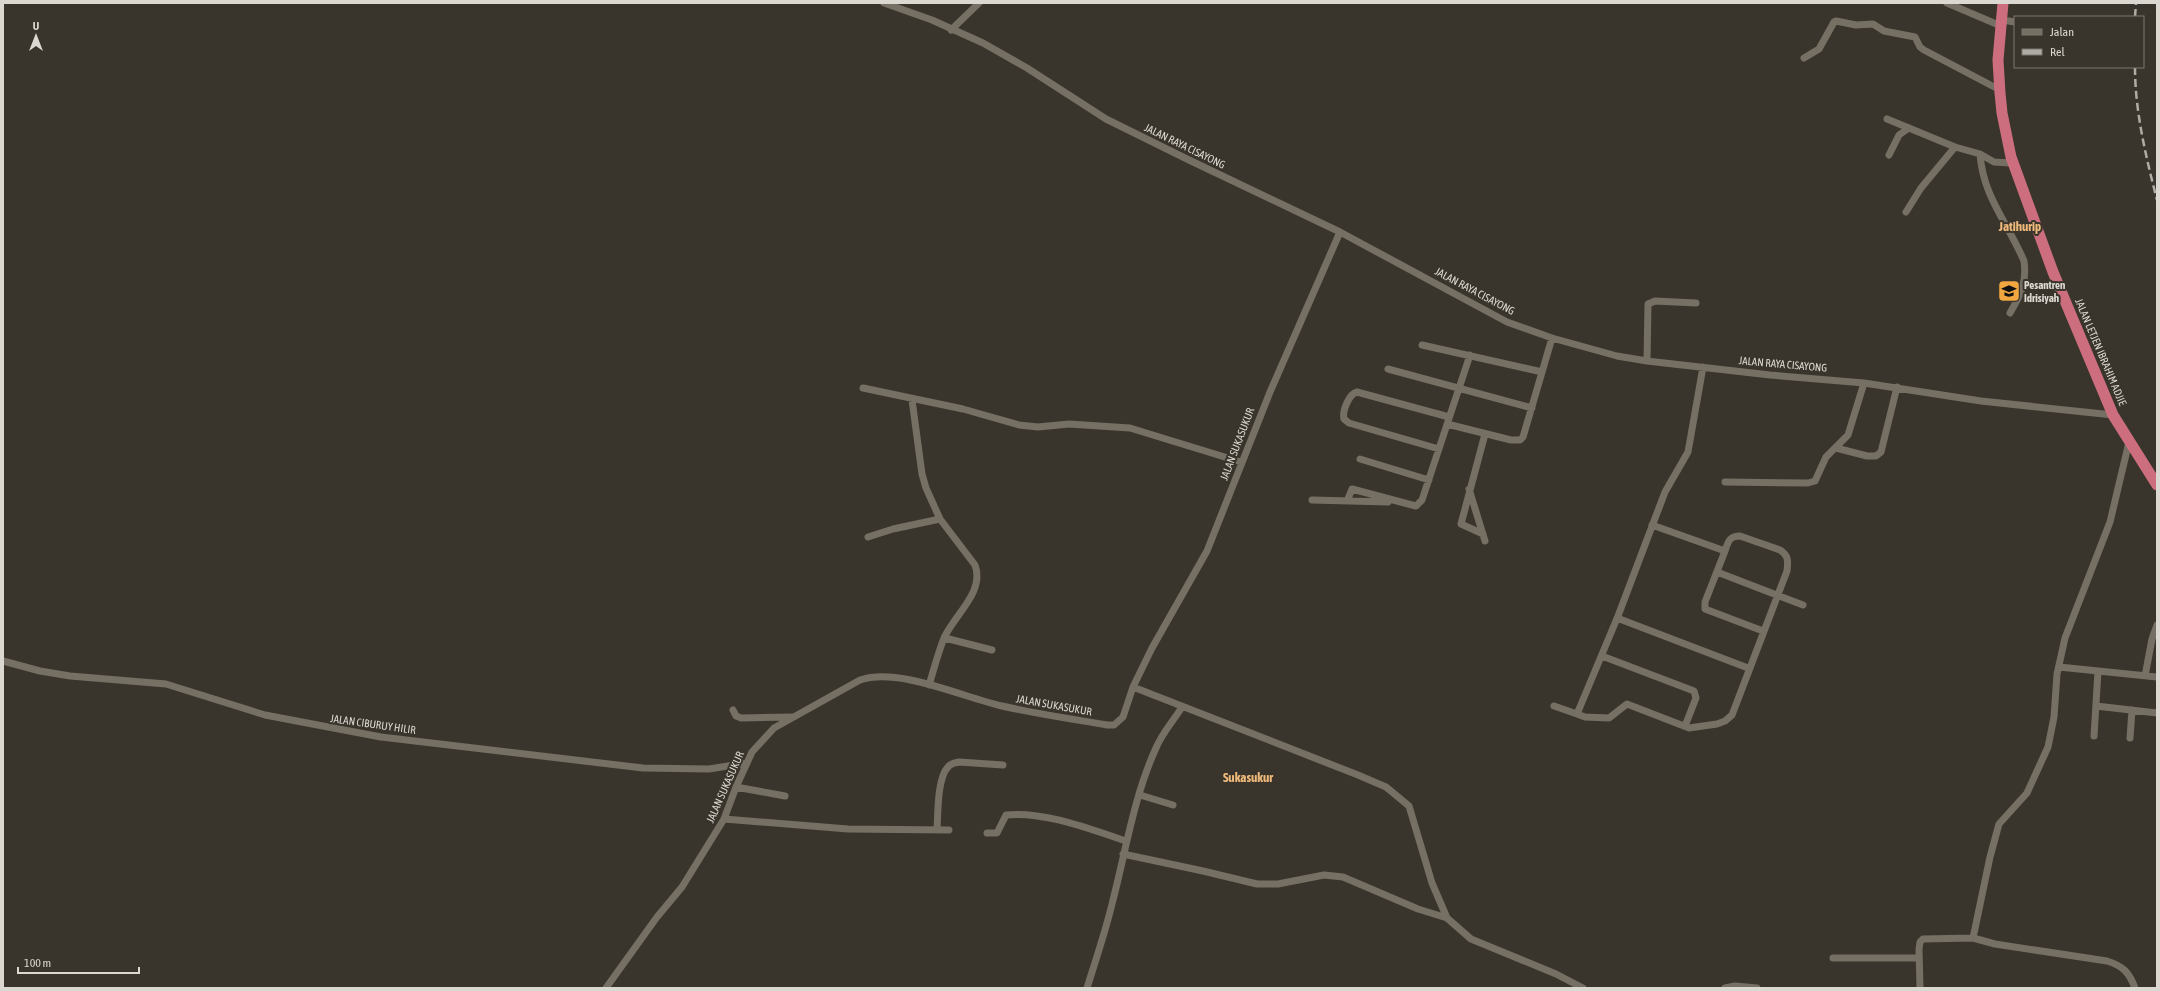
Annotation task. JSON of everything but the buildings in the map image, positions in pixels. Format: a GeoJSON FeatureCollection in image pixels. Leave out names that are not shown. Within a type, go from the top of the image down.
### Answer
{"type":"FeatureCollection","features":[{"type":"Feature","properties":{"kind":"highway","name":"JALAN LETJEN IBRAHIM ADJIE"},"geometry":{"type":"LineString","coordinates":[[2003,3],[1998,60],[2000,90],[2002,113],[2015,168],[2052,272],[2113,415],[2157,485]]}},
{"type":"Feature","properties":{"kind":"street","name":"JALAN RAYA CISAYONG"},"geometry":{"type":"LineString","coordinates":[[884,3],[983,43],[1027,68],[1106,119],[1340,232],[1507,322],[1552,338],[1617,356],[1647,361],[1864,382],[1995,403],[2113,415]]}},
{"type":"Feature","properties":{"kind":"street"},"geometry":{"type":"LineString","coordinates":[[951,30],[979,3]]}},
{"type":"Feature","properties":{"kind":"street"},"geometry":{"type":"LineString","coordinates":[[1947,3],[2001,23],[2014,22]]}},
{"type":"Feature","properties":{"kind":"street"},"geometry":{"type":"LineString","coordinates":[[1804,58],[1819,50],[1834,22],[1836,21],[1856,25],[1873,24],[1884,30],[1915,37],[1920,47],[1924,50],[2000,90]]}},
{"type":"Feature","properties":{"kind":"street"},"geometry":{"type":"LineString","coordinates":[[1887,119],[1955,148],[1980,154],[1994,162],[2010,163],[2015,168]]}},
{"type":"Feature","properties":{"kind":"street"},"geometry":{"type":"LineString","coordinates":[[1889,155],[1899,135],[1909,128]]}},
{"type":"Feature","properties":{"kind":"street"},"geometry":{"type":"LineString","coordinates":[[1906,212],[1921,188],[1955,148]]}},
{"type":"Feature","properties":{"kind":"street"},"geometry":{"type":"LineString","coordinates":[[1980,154],[1981,171],[1986,190],[2024,261],[2025,270],[2023,290],[2010,313]]}},
{"type":"Feature","properties":{"kind":"street","name":"JALAN SUKASUKUR"},"geometry":{"type":"LineString","coordinates":[[606,988],[657,917],[682,887],[724,819],[736,787],[756,748],[774,728],[860,680],[879,676],[929,685],[1001,706],[1108,725],[1114,725],[1123,717],[1133,686],[1207,551],[1270,392],[1340,232]]}},
{"type":"Feature","properties":{"kind":"street"},"geometry":{"type":"LineString","coordinates":[[1647,361],[1648,304],[1655,301],[1696,303]]}},
{"type":"Feature","properties":{"kind":"street"},"geometry":{"type":"LineString","coordinates":[[1439,448],[1349,423],[1344,419],[1343,415],[1350,396],[1357,392],[1485,434],[1511,440],[1520,440],[1523,437],[1552,338]]}},
{"type":"Feature","properties":{"kind":"street"},"geometry":{"type":"LineString","coordinates":[[1422,345],[1542,372]]}},
{"type":"Feature","properties":{"kind":"street"},"geometry":{"type":"LineString","coordinates":[[1347,501],[1352,489],[1412,505],[1419,504],[1429,480],[1458,388],[1470,356]]}},
{"type":"Feature","properties":{"kind":"street"},"geometry":{"type":"LineString","coordinates":[[1577,714],[1602,656],[1665,492],[1688,452],[1703,367]]}},
{"type":"Feature","properties":{"kind":"street"},"geometry":{"type":"LineString","coordinates":[[1388,369],[1532,408]]}},
{"type":"Feature","properties":{"kind":"street"},"geometry":{"type":"LineString","coordinates":[[1725,482],[1812,482],[1817,479],[1826,457],[1843,441],[1850,430],[1864,382]]}},
{"type":"Feature","properties":{"kind":"street"},"geometry":{"type":"LineString","coordinates":[[1836,448],[1867,456],[1876,456],[1881,452],[1897,387]]}},
{"type":"Feature","properties":{"kind":"street"},"geometry":{"type":"LineString","coordinates":[[863,388],[912,400],[963,409],[1002,422],[1038,427],[1069,424],[1130,428],[1241,462]]}},
{"type":"Feature","properties":{"kind":"street"},"geometry":{"type":"LineString","coordinates":[[912,400],[922,474],[926,488],[940,519],[974,564],[978,573],[977,583],[971,596],[944,638],[929,685]]}},
{"type":"Feature","properties":{"kind":"street"},"geometry":{"type":"LineString","coordinates":[[1469,488],[1484,537],[1461,524],[1469,488],[1485,434]]}},
{"type":"Feature","properties":{"kind":"street"},"geometry":{"type":"LineString","coordinates":[[1973,938],[1990,857],[1999,824],[2027,793],[2048,747],[2054,717],[2058,668],[2067,632],[2110,522],[2129,442]]}},
{"type":"Feature","properties":{"kind":"street"},"geometry":{"type":"LineString","coordinates":[[1360,459],[1429,480]]}},
{"type":"Feature","properties":{"kind":"street"},"geometry":{"type":"LineString","coordinates":[[1312,500],[1400,502]]}},
{"type":"Feature","properties":{"kind":"street"},"geometry":{"type":"LineString","coordinates":[[868,537],[893,529],[940,519]]}},
{"type":"Feature","properties":{"kind":"street"},"geometry":{"type":"LineString","coordinates":[[1652,525],[1725,551]]}},
{"type":"Feature","properties":{"kind":"street"},"geometry":{"type":"LineString","coordinates":[[1554,706],[1585,717],[1609,718],[1627,704],[1689,728],[1717,724],[1725,721],[1732,715],[1748,668],[1763,631],[1777,595],[1787,571],[1788,560],[1786,554],[1780,550],[1735,536],[1728,540],[1705,602],[1705,609],[1763,631]]}},
{"type":"Feature","properties":{"kind":"street"},"geometry":{"type":"LineString","coordinates":[[1717,572],[1802,605]]}},
{"type":"Feature","properties":{"kind":"street"},"geometry":{"type":"LineString","coordinates":[[1617,618],[1748,668]]}},
{"type":"Feature","properties":{"kind":"street"},"geometry":{"type":"LineString","coordinates":[[2145,676],[2152,638],[2157,626]]}},
{"type":"Feature","properties":{"kind":"street"},"geometry":{"type":"LineString","coordinates":[[944,638],[992,650]]}},
{"type":"Feature","properties":{"kind":"street"},"geometry":{"type":"LineString","coordinates":[[1602,656],[1694,691],[1696,698],[1685,726]]}},
{"type":"Feature","properties":{"kind":"street","name":"JALAN CIBURUY HILIR"},"geometry":{"type":"LineString","coordinates":[[3,661],[40,671],[166,684],[265,715],[320,727],[394,739],[444,743],[558,759],[643,768],[709,769],[747,763]]}},
{"type":"Feature","properties":{"kind":"street"},"geometry":{"type":"LineString","coordinates":[[2058,668],[2157,677]]}},
{"type":"Feature","properties":{"kind":"street"},"geometry":{"type":"LineString","coordinates":[[2094,736],[2098,671]]}},
{"type":"Feature","properties":{"kind":"street"},"geometry":{"type":"LineString","coordinates":[[1133,686],[1182,707],[1386,787],[1409,806],[1432,883],[1447,918],[1471,939],[1556,974],[1584,988]]}},
{"type":"Feature","properties":{"kind":"street"},"geometry":{"type":"LineString","coordinates":[[2096,706],[2157,713]]}},
{"type":"Feature","properties":{"kind":"street"},"geometry":{"type":"LineString","coordinates":[[1087,988],[1113,900],[1126,841],[1156,747],[1182,707]]}},
{"type":"Feature","properties":{"kind":"street"},"geometry":{"type":"LineString","coordinates":[[733,710],[736,716],[741,718],[793,717]]}},
{"type":"Feature","properties":{"kind":"street"},"geometry":{"type":"LineString","coordinates":[[2130,738],[2132,710]]}},
{"type":"Feature","properties":{"kind":"street"},"geometry":{"type":"LineString","coordinates":[[937,830],[942,779],[947,768],[952,763],[959,762],[1003,765]]}},
{"type":"Feature","properties":{"kind":"street"},"geometry":{"type":"LineString","coordinates":[[736,787],[784,796]]}},
{"type":"Feature","properties":{"kind":"street"},"geometry":{"type":"LineString","coordinates":[[1140,795],[1173,805]]}},
{"type":"Feature","properties":{"kind":"street"},"geometry":{"type":"LineString","coordinates":[[987,833],[997,833],[1006,815],[1016,814],[1070,823],[1126,841]]}},
{"type":"Feature","properties":{"kind":"street"},"geometry":{"type":"LineString","coordinates":[[724,819],[848,829],[949,830]]}},
{"type":"Feature","properties":{"kind":"street"},"geometry":{"type":"LineString","coordinates":[[1123,854],[1257,884],[1278,884],[1324,875],[1343,877],[1425,912],[1447,918]]}},
{"type":"Feature","properties":{"kind":"street"},"geometry":{"type":"LineString","coordinates":[[1920,988],[1919,958],[1920,942],[1923,939],[1973,938],[1996,944],[2113,963],[2126,970],[2135,988]]}},
{"type":"Feature","properties":{"kind":"street"},"geometry":{"type":"LineString","coordinates":[[1833,958],[1919,958]]}},
{"type":"Feature","properties":{"kind":"street"},"geometry":{"type":"LineString","coordinates":[[1725,988],[1735,986],[1757,988]]}},
{"type":"Feature","properties":{"kind":"railway"},"geometry":{"type":"LineString","coordinates":[[2135,16],[2136,3]]}},
{"type":"Feature","properties":{"kind":"railway"},"geometry":{"type":"LineString","coordinates":[[2135,68],[2135,84],[2139,118],[2145,151],[2157,200]]}},
{"type":"Feature","properties":{"kind":"place","name":"Pesantren Idrisiyah"},"geometry":{"type":"Point","coordinates":[2009,291]}},
{"type":"Feature","properties":{"kind":"district","name":"Jatihurip"},"geometry":{"type":"Point","coordinates":[2020,226]}},
{"type":"Feature","properties":{"kind":"district","name":"Sukasukur"},"geometry":{"type":"Point","coordinates":[1248,777]}}]}
